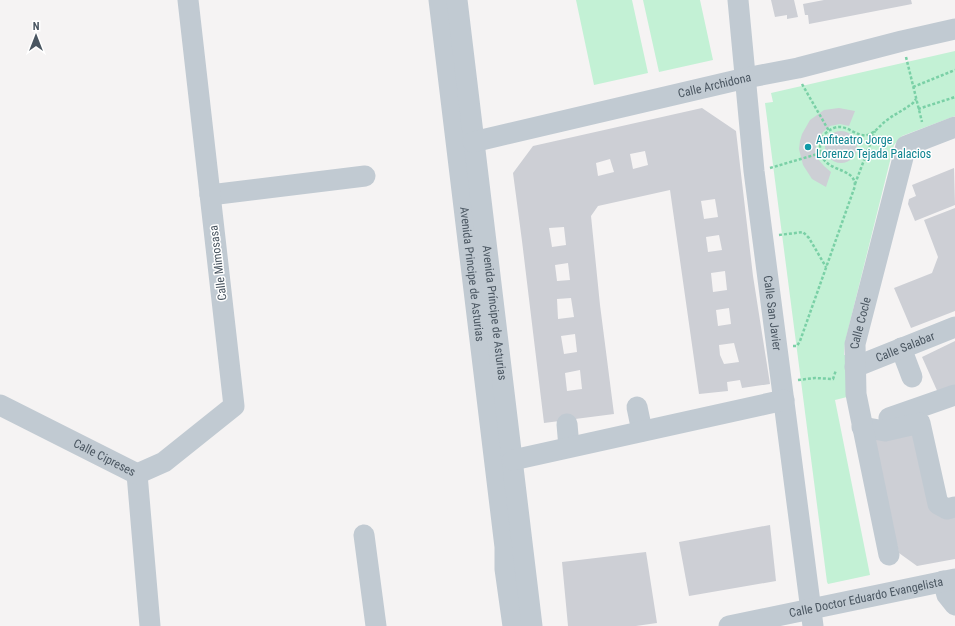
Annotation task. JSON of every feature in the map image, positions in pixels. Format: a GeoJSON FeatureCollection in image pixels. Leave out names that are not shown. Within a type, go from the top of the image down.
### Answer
{"type":"FeatureCollection","features":[{"type":"Feature","properties":{"kind":"street","name":"Calle Mimosasa"},"geometry":{"type":"LineString","coordinates":[[137,474],[164,462],[234,406],[188,0]]}},
{"type":"Feature","properties":{"kind":"street","name":"Avenida Principe de Asturias"},"geometry":{"type":"LineString","coordinates":[[439,0],[505,547],[505,569],[513,626]]}},
{"type":"Feature","properties":{"kind":"street","name":"Avenida Príncipe de Asturias"},"geometry":{"type":"LineString","coordinates":[[457,0],[532,626]]}},
{"type":"Feature","properties":{"kind":"street","name":"Calle San Javier"},"geometry":{"type":"LineString","coordinates":[[738,0],[754,171],[812,618]]}},
{"type":"Feature","properties":{"kind":"street","name":"Calle Archidona"},"geometry":{"type":"LineString","coordinates":[[473,142],[746,78],[798,68],[955,29]]}},
{"type":"Feature","properties":{"kind":"street","name":"Calle Cocle"},"geometry":{"type":"LineString","coordinates":[[888,555],[856,394],[846,366],[855,344],[906,146],[955,127]]}},
{"type":"Feature","properties":{"kind":"street"},"geometry":{"type":"LineString","coordinates":[[210,195],[366,176]]}},
{"type":"Feature","properties":{"kind":"street","name":"Calle Salabar"},"geometry":{"type":"LineString","coordinates":[[846,366],[901,348],[955,327]]}},
{"type":"Feature","properties":{"kind":"street"},"geometry":{"type":"LineString","coordinates":[[901,348],[912,377]]}},
{"type":"Feature","properties":{"kind":"street"},"geometry":{"type":"LineString","coordinates":[[862,427],[955,395]]}},
{"type":"Feature","properties":{"kind":"street"},"geometry":{"type":"LineString","coordinates":[[513,460],[784,400]]}},
{"type":"Feature","properties":{"kind":"street","name":"Calle Cipreses"},"geometry":{"type":"LineString","coordinates":[[0,405],[137,474],[150,626]]}},
{"type":"Feature","properties":{"kind":"street"},"geometry":{"type":"LineString","coordinates":[[636,407],[642,432]]}},
{"type":"Feature","properties":{"kind":"street"},"geometry":{"type":"LineString","coordinates":[[862,427],[885,431],[920,423],[938,504],[947,509],[955,507]]}},
{"type":"Feature","properties":{"kind":"street"},"geometry":{"type":"LineString","coordinates":[[567,424],[570,447]]}},
{"type":"Feature","properties":{"kind":"street"},"geometry":{"type":"LineString","coordinates":[[364,535],[376,626]]}},
{"type":"Feature","properties":{"kind":"street"},"geometry":{"type":"LineString","coordinates":[[949,580],[947,595],[955,605]]}},
{"type":"Feature","properties":{"kind":"street","name":"Calle Doctor Eduardo Evangelista"},"geometry":{"type":"LineString","coordinates":[[729,626],[812,618],[949,580]]}},
{"type":"Feature","properties":{"kind":"path"},"geometry":{"type":"LineString","coordinates":[[902,41],[919,114]]}},
{"type":"Feature","properties":{"kind":"path"},"geometry":{"type":"LineString","coordinates":[[798,68],[803,86],[829,131]]}},
{"type":"Feature","properties":{"kind":"path"},"geometry":{"type":"LineString","coordinates":[[913,87],[955,70]]}},
{"type":"Feature","properties":{"kind":"path"},"geometry":{"type":"LineString","coordinates":[[918,109],[955,97]]}},
{"type":"Feature","properties":{"kind":"path"},"geometry":{"type":"LineString","coordinates":[[854,186],[854,180],[850,176],[829,166],[823,160],[820,148],[823,136],[836,127],[844,127],[865,135],[875,131],[883,123],[909,106],[916,99]]}},
{"type":"Feature","properties":{"kind":"path"},"geometry":{"type":"LineString","coordinates":[[777,349],[797,346],[800,342],[854,186],[875,131]]}},
{"type":"Feature","properties":{"kind":"path"},"geometry":{"type":"LineString","coordinates":[[754,171],[821,154]]}},
{"type":"Feature","properties":{"kind":"path"},"geometry":{"type":"LineString","coordinates":[[763,238],[803,232],[809,238],[826,268]]}},
{"type":"Feature","properties":{"kind":"path"},"geometry":{"type":"LineString","coordinates":[[801,380],[833,379],[846,366]]}},
{"type":"Feature","properties":{"kind":"green space"},"geometry":{"type":"Polygon","coordinates":[[[576,0],[632,0],[648,73],[594,85],[576,0]]]}},
{"type":"Feature","properties":{"kind":"green space"},"geometry":{"type":"Polygon","coordinates":[[[643,0],[700,0],[713,60],[659,72],[643,0]]]}},
{"type":"Feature","properties":{"kind":"green space"},"geometry":{"type":"Polygon","coordinates":[[[955,51],[955,116],[902,136],[894,145],[845,342],[844,355],[846,355],[847,397],[835,400],[870,575],[828,584],[765,103],[773,102],[771,93],[955,51]]]}},
{"type":"Feature","properties":{"kind":"building"},"geometry":{"type":"Polygon","coordinates":[[[771,0],[794,0],[798,17],[787,19],[787,15],[775,17],[771,0]]]}},
{"type":"Feature","properties":{"kind":"building"},"geometry":{"type":"Polygon","coordinates":[[[824,0],[911,0],[912,4],[809,24],[808,15],[805,15],[803,4],[824,0]]]}},
{"type":"Feature","properties":{"kind":"building"},"geometry":{"type":"Polygon","coordinates":[[[702,108],[736,131],[753,276],[770,384],[742,388],[740,380],[727,382],[728,391],[699,394],[670,190],[598,206],[591,216],[600,305],[614,414],[544,423],[513,173],[533,146],[702,108]],[[645,151],[630,154],[633,169],[648,165],[645,151]],[[610,159],[596,163],[598,176],[614,172],[610,159]],[[715,199],[701,201],[704,219],[718,217],[715,199]],[[564,227],[549,228],[552,247],[566,245],[564,227]],[[719,235],[706,237],[708,252],[722,250],[719,235]],[[568,263],[555,265],[557,281],[570,280],[568,263]],[[725,271],[711,273],[713,292],[727,290],[725,271]],[[571,298],[557,299],[558,319],[574,317],[571,298]],[[729,308],[716,310],[718,326],[731,324],[729,308]],[[575,334],[561,336],[564,354],[577,352],[575,334]],[[734,343],[719,345],[720,355],[724,364],[739,362],[734,343]],[[580,370],[565,373],[567,391],[582,389],[580,370]]]}},
{"type":"Feature","properties":{"kind":"building","name":"Anfiteatro Jorge Lorenzo Tejada Palacios"},"geometry":{"type":"Polygon","coordinates":[[[839,108],[855,111],[849,126],[840,124],[830,126],[823,132],[816,145],[818,159],[831,172],[826,187],[812,179],[803,165],[799,149],[800,141],[802,134],[810,120],[824,110],[839,108]]]}},
{"type":"Feature","properties":{"kind":"building","name":"Anfiteatro Jorge Lorenzo Tejada Palacios"},"geometry":{"type":"Polygon","coordinates":[[[838,131],[844,131],[853,135],[857,147],[853,159],[844,163],[838,163],[829,159],[825,150],[825,144],[829,135],[838,131]]]}},
{"type":"Feature","properties":{"kind":"building"},"geometry":{"type":"Polygon","coordinates":[[[954,168],[955,205],[915,221],[908,204],[909,199],[916,196],[912,185],[954,168]]]}},
{"type":"Feature","properties":{"kind":"building"},"geometry":{"type":"Polygon","coordinates":[[[955,208],[955,311],[911,328],[894,288],[932,273],[938,257],[924,220],[955,208]]]}},
{"type":"Feature","properties":{"kind":"building"},"geometry":{"type":"Polygon","coordinates":[[[955,341],[955,390],[939,395],[922,357],[955,341]]]}},
{"type":"Feature","properties":{"kind":"building"},"geometry":{"type":"Polygon","coordinates":[[[917,423],[938,504],[955,507],[955,559],[917,566],[899,553],[871,438],[917,423]]]}},
{"type":"Feature","properties":{"kind":"building"},"geometry":{"type":"Polygon","coordinates":[[[770,525],[776,581],[689,596],[679,542],[770,525]]]}},
{"type":"Feature","properties":{"kind":"building"},"geometry":{"type":"Polygon","coordinates":[[[646,552],[657,623],[636,626],[568,626],[562,562],[646,552]]]}},
{"type":"Feature","properties":{"kind":"place","name":"Anfiteatro Jorge Lorenzo Tejada Palacios"},"geometry":{"type":"Point","coordinates":[808,147]}}]}
